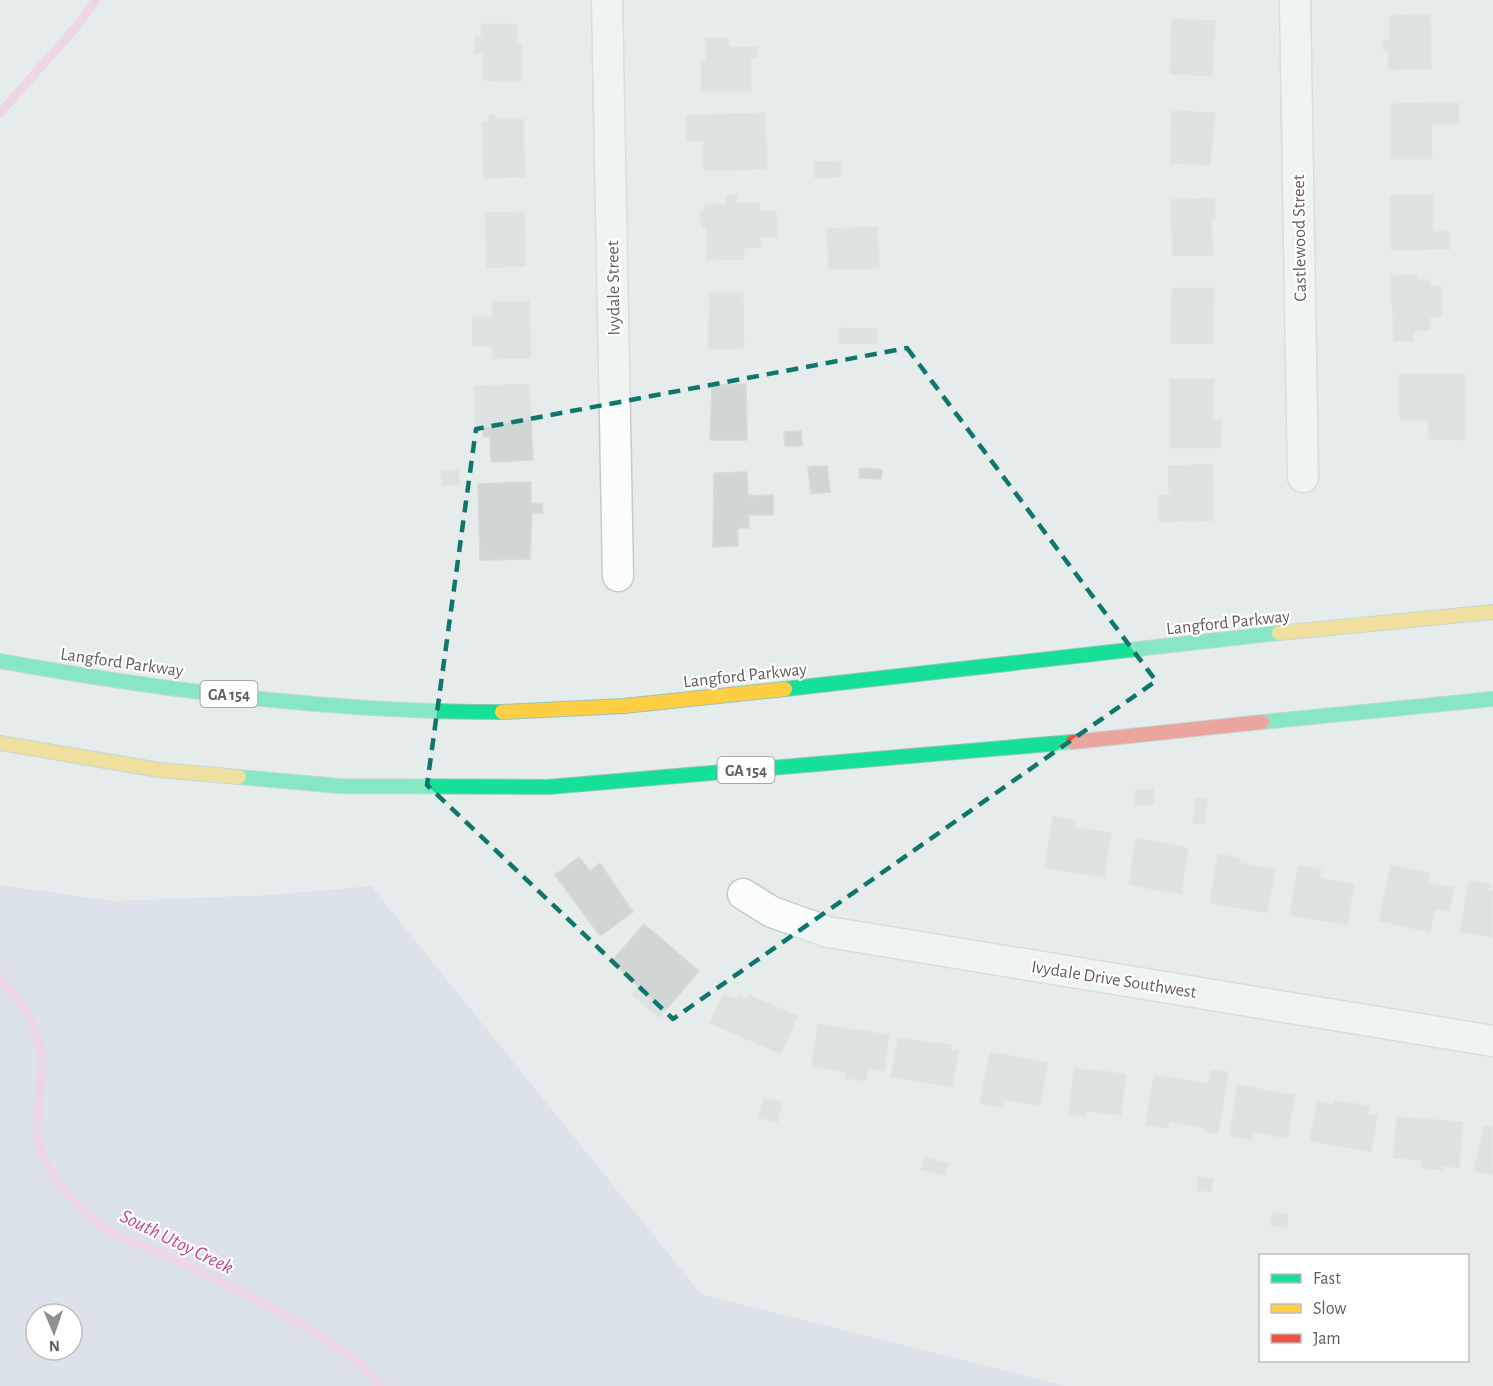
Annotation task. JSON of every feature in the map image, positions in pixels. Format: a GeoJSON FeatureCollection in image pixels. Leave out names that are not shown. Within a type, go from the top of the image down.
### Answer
{"type":"FeatureCollection","features":[{"type":"Feature","properties":{"kind":"highway","name":"Langford Parkway"},"geometry":{"type":"LineString","coordinates":[[0,661],[94,678],[347,708],[460,712],[582,708],[735,695],[1493,612]]}},
{"type":"Feature","properties":{"kind":"highway","name":"GA 154"},"geometry":{"type":"LineString","coordinates":[[0,743],[159,770],[339,786],[548,787],[1049,744],[1493,699]]}},
{"type":"Feature","properties":{"kind":"street","name":"Ivydale Street"},"geometry":{"type":"LineString","coordinates":[[607,0],[618,576]]}},
{"type":"Feature","properties":{"kind":"street","name":"Castlewood Street"},"geometry":{"type":"LineString","coordinates":[[1295,0],[1303,477]]}},
{"type":"Feature","properties":{"kind":"street","name":"Ivydale Drive Southwest"},"geometry":{"type":"LineString","coordinates":[[743,894],[772,912],[828,932],[1493,1041]]}},
{"type":"Feature","properties":{"kind":"highlighted area"},"geometry":{"type":"Polygon","coordinates":[[[907,348],[1156,681],[673,1019],[427,785],[476,429],[907,348]]]}},
{"type":"Feature","properties":{"kind":"shaded area"},"geometry":{"type":"Polygon","coordinates":[[[0,885],[113,901],[271,895],[371,886],[701,1294],[1065,1386],[0,1386],[0,885]]]}},
{"type":"Feature","properties":{"kind":"building"},"geometry":{"type":"Polygon","coordinates":[[[1430,15],[1431,69],[1389,70],[1388,50],[1383,50],[1383,40],[1390,40],[1389,16],[1430,15]]]}},
{"type":"Feature","properties":{"kind":"building"},"geometry":{"type":"Polygon","coordinates":[[[1172,19],[1215,21],[1212,76],[1170,74],[1172,19]]]}},
{"type":"Feature","properties":{"kind":"building"},"geometry":{"type":"Polygon","coordinates":[[[482,24],[517,24],[517,43],[522,43],[522,81],[483,80],[483,54],[474,54],[475,37],[481,37],[482,24]]]}},
{"type":"Feature","properties":{"kind":"building"},"geometry":{"type":"Polygon","coordinates":[[[706,38],[729,38],[728,47],[757,47],[757,57],[750,58],[751,91],[701,91],[701,60],[706,61],[706,38]]]}},
{"type":"Feature","properties":{"kind":"building"},"geometry":{"type":"Polygon","coordinates":[[[1459,103],[1459,124],[1431,124],[1432,159],[1391,159],[1392,104],[1459,103]]]}},
{"type":"Feature","properties":{"kind":"building"},"geometry":{"type":"Polygon","coordinates":[[[1172,111],[1215,113],[1210,165],[1170,163],[1172,111]]]}},
{"type":"Feature","properties":{"kind":"building"},"geometry":{"type":"Polygon","coordinates":[[[765,113],[767,169],[704,171],[703,141],[687,141],[686,115],[765,113]]]}},
{"type":"Feature","properties":{"kind":"building"},"geometry":{"type":"Polygon","coordinates":[[[488,115],[495,115],[495,120],[523,119],[525,177],[484,178],[482,122],[489,122],[488,115]]]}},
{"type":"Feature","properties":{"kind":"building"},"geometry":{"type":"Polygon","coordinates":[[[841,161],[841,177],[815,178],[814,162],[841,161]]]}},
{"type":"Feature","properties":{"kind":"building"},"geometry":{"type":"Polygon","coordinates":[[[1432,194],[1433,232],[1450,231],[1450,249],[1391,250],[1390,195],[1432,194]]]}},
{"type":"Feature","properties":{"kind":"building"},"geometry":{"type":"Polygon","coordinates":[[[737,195],[737,203],[759,203],[760,211],[776,211],[777,237],[760,237],[760,247],[744,248],[744,259],[707,260],[706,228],[702,228],[701,220],[706,218],[700,218],[700,210],[705,210],[705,204],[726,204],[726,196],[737,195]]]}},
{"type":"Feature","properties":{"kind":"building"},"geometry":{"type":"Polygon","coordinates":[[[1214,198],[1215,220],[1211,220],[1213,255],[1173,256],[1170,200],[1214,198]]]}},
{"type":"Feature","properties":{"kind":"building"},"geometry":{"type":"Polygon","coordinates":[[[524,212],[526,266],[487,268],[485,213],[524,212]]]}},
{"type":"Feature","properties":{"kind":"building"},"geometry":{"type":"Polygon","coordinates":[[[877,227],[879,268],[829,270],[827,229],[877,227]]]}},
{"type":"Feature","properties":{"kind":"building"},"geometry":{"type":"Polygon","coordinates":[[[1417,275],[1417,280],[1430,280],[1431,286],[1441,286],[1442,316],[1430,317],[1430,330],[1413,331],[1413,341],[1394,341],[1391,276],[1417,275]]]}},
{"type":"Feature","properties":{"kind":"building"},"geometry":{"type":"Polygon","coordinates":[[[1172,288],[1214,288],[1213,344],[1171,343],[1172,288]]]}},
{"type":"Feature","properties":{"kind":"building"},"geometry":{"type":"Polygon","coordinates":[[[710,293],[743,293],[744,348],[708,349],[710,293]]]}},
{"type":"Feature","properties":{"kind":"building"},"geometry":{"type":"Polygon","coordinates":[[[529,301],[531,358],[493,359],[492,346],[473,346],[472,317],[492,317],[492,302],[529,301]]]}},
{"type":"Feature","properties":{"kind":"building"},"geometry":{"type":"Polygon","coordinates":[[[840,328],[877,329],[877,344],[840,343],[840,328]]]}},
{"type":"Feature","properties":{"kind":"building"},"geometry":{"type":"Polygon","coordinates":[[[1399,374],[1465,374],[1465,440],[1429,439],[1428,420],[1400,420],[1399,374]]]}},
{"type":"Feature","properties":{"kind":"building"},"geometry":{"type":"Polygon","coordinates":[[[1170,379],[1214,379],[1213,420],[1221,420],[1220,448],[1170,448],[1170,379]]]}},
{"type":"Feature","properties":{"kind":"building"},"geometry":{"type":"Polygon","coordinates":[[[529,384],[533,460],[491,462],[490,436],[483,437],[483,423],[475,423],[474,386],[529,384]]]}},
{"type":"Feature","properties":{"kind":"building"},"geometry":{"type":"Polygon","coordinates":[[[746,384],[747,440],[710,440],[712,385],[746,384]]]}},
{"type":"Feature","properties":{"kind":"building"},"geometry":{"type":"Polygon","coordinates":[[[801,431],[802,446],[785,446],[784,432],[801,431]]]}},
{"type":"Feature","properties":{"kind":"building"},"geometry":{"type":"Polygon","coordinates":[[[1212,464],[1214,520],[1159,522],[1158,495],[1169,495],[1168,466],[1212,464]]]}},
{"type":"Feature","properties":{"kind":"building"},"geometry":{"type":"Polygon","coordinates":[[[827,466],[830,492],[811,494],[808,467],[827,466]]]}},
{"type":"Feature","properties":{"kind":"building"},"geometry":{"type":"Polygon","coordinates":[[[860,468],[882,470],[881,479],[859,478],[860,468]]]}},
{"type":"Feature","properties":{"kind":"building"},"geometry":{"type":"Polygon","coordinates":[[[458,470],[460,484],[442,486],[441,472],[458,470]]]}},
{"type":"Feature","properties":{"kind":"building"},"geometry":{"type":"Polygon","coordinates":[[[747,472],[748,496],[773,495],[773,515],[748,515],[749,528],[738,528],[738,546],[713,547],[714,473],[747,472]]]}},
{"type":"Feature","properties":{"kind":"building"},"geometry":{"type":"Polygon","coordinates":[[[531,482],[531,504],[542,503],[543,513],[532,513],[530,559],[480,560],[478,484],[531,482]]]}},
{"type":"Feature","properties":{"kind":"building"},"geometry":{"type":"Polygon","coordinates":[[[1153,789],[1154,805],[1135,805],[1135,790],[1153,789]]]}},
{"type":"Feature","properties":{"kind":"building"},"geometry":{"type":"Polygon","coordinates":[[[1196,798],[1207,799],[1204,824],[1193,823],[1196,798]]]}},
{"type":"Feature","properties":{"kind":"building"},"geometry":{"type":"Polygon","coordinates":[[[1053,816],[1075,820],[1074,827],[1111,833],[1104,877],[1045,868],[1053,816]]]}},
{"type":"Feature","properties":{"kind":"building"},"geometry":{"type":"Polygon","coordinates":[[[1136,838],[1188,848],[1181,894],[1129,885],[1136,838]]]}},
{"type":"Feature","properties":{"kind":"building"},"geometry":{"type":"Polygon","coordinates":[[[1218,854],[1240,858],[1239,863],[1275,869],[1267,913],[1210,903],[1218,854]]]}},
{"type":"Feature","properties":{"kind":"building"},"geometry":{"type":"Polygon","coordinates":[[[579,857],[590,871],[600,863],[633,912],[600,936],[555,875],[579,857]]]}},
{"type":"Feature","properties":{"kind":"building"},"geometry":{"type":"Polygon","coordinates":[[[1298,865],[1321,869],[1319,878],[1354,884],[1347,925],[1290,915],[1298,865]]]}},
{"type":"Feature","properties":{"kind":"building"},"geometry":{"type":"Polygon","coordinates":[[[1391,865],[1430,873],[1428,883],[1454,888],[1449,912],[1435,909],[1430,932],[1379,921],[1391,865]]]}},
{"type":"Feature","properties":{"kind":"building"},"geometry":{"type":"Polygon","coordinates":[[[1469,881],[1490,884],[1489,891],[1493,891],[1493,937],[1460,932],[1469,881]]]}},
{"type":"Feature","properties":{"kind":"building"},"geometry":{"type":"Polygon","coordinates":[[[644,924],[699,971],[659,1018],[632,995],[639,987],[611,962],[644,924]]]}},
{"type":"Feature","properties":{"kind":"building"},"geometry":{"type":"Polygon","coordinates":[[[723,994],[738,1000],[739,996],[747,1000],[749,995],[797,1016],[781,1054],[710,1023],[723,994]]]}},
{"type":"Feature","properties":{"kind":"building"},"geometry":{"type":"Polygon","coordinates":[[[818,1024],[889,1035],[884,1071],[868,1069],[866,1081],[845,1078],[846,1072],[812,1066],[818,1024]]]}},
{"type":"Feature","properties":{"kind":"building"},"geometry":{"type":"Polygon","coordinates":[[[898,1038],[951,1045],[950,1050],[958,1051],[952,1087],[891,1077],[898,1038]]]}},
{"type":"Feature","properties":{"kind":"building"},"geometry":{"type":"Polygon","coordinates":[[[990,1052],[1048,1063],[1040,1106],[1004,1099],[1003,1108],[980,1103],[990,1052]]]}},
{"type":"Feature","properties":{"kind":"building"},"geometry":{"type":"Polygon","coordinates":[[[1074,1068],[1126,1074],[1121,1115],[1087,1111],[1086,1117],[1069,1114],[1074,1068]]]}},
{"type":"Feature","properties":{"kind":"building"},"geometry":{"type":"Polygon","coordinates":[[[1211,1070],[1228,1072],[1218,1134],[1206,1131],[1206,1128],[1169,1122],[1168,1128],[1146,1125],[1154,1075],[1209,1084],[1211,1070]]]}},
{"type":"Feature","properties":{"kind":"building"},"geometry":{"type":"Polygon","coordinates":[[[1237,1085],[1295,1095],[1287,1138],[1253,1132],[1252,1140],[1230,1136],[1237,1085]]]}},
{"type":"Feature","properties":{"kind":"building"},"geometry":{"type":"Polygon","coordinates":[[[764,1098],[782,1102],[777,1122],[759,1118],[764,1098]]]}},
{"type":"Feature","properties":{"kind":"building"},"geometry":{"type":"Polygon","coordinates":[[[1335,1101],[1369,1106],[1368,1114],[1377,1115],[1371,1152],[1310,1141],[1317,1102],[1334,1105],[1335,1101]]]}},
{"type":"Feature","properties":{"kind":"building"},"geometry":{"type":"Polygon","coordinates":[[[1397,1117],[1463,1122],[1459,1168],[1443,1166],[1443,1170],[1421,1168],[1422,1160],[1393,1158],[1397,1117]]]}},
{"type":"Feature","properties":{"kind":"building"},"geometry":{"type":"Polygon","coordinates":[[[1484,1126],[1493,1128],[1493,1175],[1474,1171],[1484,1126]]]}},
{"type":"Feature","properties":{"kind":"building"},"geometry":{"type":"Polygon","coordinates":[[[924,1157],[948,1163],[945,1175],[921,1170],[924,1157]]]}},
{"type":"Feature","properties":{"kind":"building"},"geometry":{"type":"Polygon","coordinates":[[[1198,1177],[1213,1179],[1211,1192],[1197,1190],[1198,1177]]]}},
{"type":"Feature","properties":{"kind":"building"},"geometry":{"type":"Polygon","coordinates":[[[1273,1212],[1288,1214],[1287,1228],[1271,1226],[1273,1212]]]}},
{"type":"Feature","properties":{"kind":"waterway"},"geometry":{"type":"LineString","coordinates":[[0,113],[77,26],[96,0]]}},
{"type":"Feature","properties":{"kind":"waterway","name":"South Utoy Creek"},"geometry":{"type":"LineString","coordinates":[[0,978],[26,1012],[39,1042],[41,1064],[38,1140],[40,1149],[50,1170],[80,1208],[97,1223],[117,1235],[172,1258],[283,1314],[340,1350],[363,1368],[380,1386]]}},
{"type":"Feature","properties":{"kind":"traffic: fast"},"geometry":{"type":"LineString","coordinates":[[785,689],[1279,633]]}},
{"type":"Feature","properties":{"kind":"traffic: fast"},"geometry":{"type":"LineString","coordinates":[[0,661],[125,682],[250,698],[376,708],[502,712]]}},
{"type":"Feature","properties":{"kind":"traffic: fast"},"geometry":{"type":"LineString","coordinates":[[1262,722],[1493,699]]}},
{"type":"Feature","properties":{"kind":"traffic: fast"},"geometry":{"type":"LineString","coordinates":[[239,777],[339,786],[548,787],[1073,742]]}},
{"type":"Feature","properties":{"kind":"traffic: slow"},"geometry":{"type":"LineString","coordinates":[[1279,633],[1493,612]]}},
{"type":"Feature","properties":{"kind":"traffic: slow"},"geometry":{"type":"LineString","coordinates":[[502,712],[624,706],[785,689]]}},
{"type":"Feature","properties":{"kind":"traffic: slow"},"geometry":{"type":"LineString","coordinates":[[0,743],[159,770],[239,777]]}},
{"type":"Feature","properties":{"kind":"traffic: jam"},"geometry":{"type":"LineString","coordinates":[[1073,742],[1262,722]]}}]}
